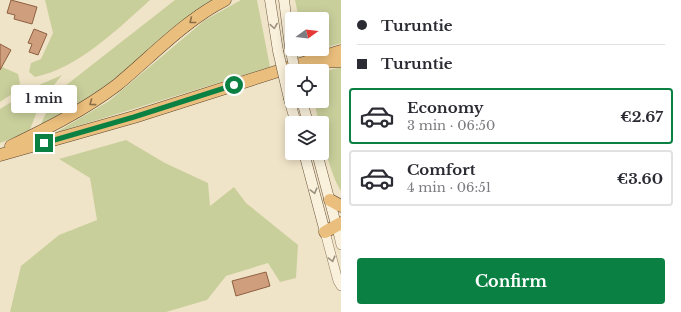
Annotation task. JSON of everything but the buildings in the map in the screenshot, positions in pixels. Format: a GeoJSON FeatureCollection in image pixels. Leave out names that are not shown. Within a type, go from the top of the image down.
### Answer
{"type":"FeatureCollection","features":[{"type":"Feature","properties":{"kind":"highway"},"geometry":{"type":"LineString","coordinates":[[0,152],[87,106],[117,84],[205,11],[225,0]]}},
{"type":"Feature","properties":{"kind":"highway"},"geometry":{"type":"LineString","coordinates":[[0,155],[134,117],[341,50]]}},
{"type":"Feature","properties":{"kind":"highway"},"geometry":{"type":"LineString","coordinates":[[306,62],[341,61]]}},
{"type":"Feature","properties":{"kind":"highway"},"geometry":{"type":"LineString","coordinates":[[330,200],[341,206]]}},
{"type":"Feature","properties":{"kind":"highway"},"geometry":{"type":"LineString","coordinates":[[325,232],[339,228]]}},
{"type":"Feature","properties":{"kind":"main road"},"geometry":{"type":"LineString","coordinates":[[270,0],[278,51],[294,116]]}},
{"type":"Feature","properties":{"kind":"main road"},"geometry":{"type":"LineString","coordinates":[[284,0],[294,64]]}},
{"type":"Feature","properties":{"kind":"main road"},"geometry":{"type":"LineString","coordinates":[[306,160],[325,232]]}},
{"type":"Feature","properties":{"kind":"main road"},"geometry":{"type":"LineString","coordinates":[[319,160],[339,228]]}},
{"type":"Feature","properties":{"kind":"street"},"geometry":{"type":"LineString","coordinates":[[339,228],[341,244]]}},
{"type":"Feature","properties":{"kind":"street"},"geometry":{"type":"LineString","coordinates":[[325,232],[338,281],[341,286]]}},
{"type":"Feature","properties":{"kind":"green space"},"geometry":{"type":"Polygon","coordinates":[[[45,0],[150,0],[111,35],[82,57],[51,73],[35,77],[29,72],[31,63],[41,59],[53,33],[45,0]]]}},
{"type":"Feature","properties":{"kind":"green space"},"geometry":{"type":"Polygon","coordinates":[[[175,0],[216,0],[181,23],[93,97],[66,115],[41,124],[52,100],[65,86],[175,0]]]}},
{"type":"Feature","properties":{"kind":"green space"},"geometry":{"type":"Polygon","coordinates":[[[241,0],[257,0],[270,67],[55,133],[109,101],[205,20],[241,0]]]}},
{"type":"Feature","properties":{"kind":"green space"},"geometry":{"type":"Polygon","coordinates":[[[295,0],[341,0],[341,43],[329,47],[329,12],[298,12],[295,0]]]}},
{"type":"Feature","properties":{"kind":"green space"},"geometry":{"type":"Polygon","coordinates":[[[0,66],[18,74],[20,83],[15,92],[0,102],[0,66]]]}},
{"type":"Feature","properties":{"kind":"green space"},"geometry":{"type":"Polygon","coordinates":[[[341,67],[341,191],[329,160],[329,116],[317,116],[316,108],[329,108],[329,70],[341,67]]]}},
{"type":"Feature","properties":{"kind":"green space"},"geometry":{"type":"Polygon","coordinates":[[[62,75],[41,101],[29,132],[0,143],[0,109],[39,85],[62,75]]]}},
{"type":"Feature","properties":{"kind":"green space"},"geometry":{"type":"Polygon","coordinates":[[[126,140],[165,163],[208,183],[210,206],[234,187],[246,203],[298,245],[296,278],[280,282],[268,263],[226,276],[207,300],[166,312],[10,312],[21,266],[59,235],[97,220],[90,178],[59,159],[126,140]]]}},
{"type":"Feature","properties":{"kind":"route"},"geometry":{"type":"LineString","coordinates":[[44,143],[134,117],[234,85]]}}]}
